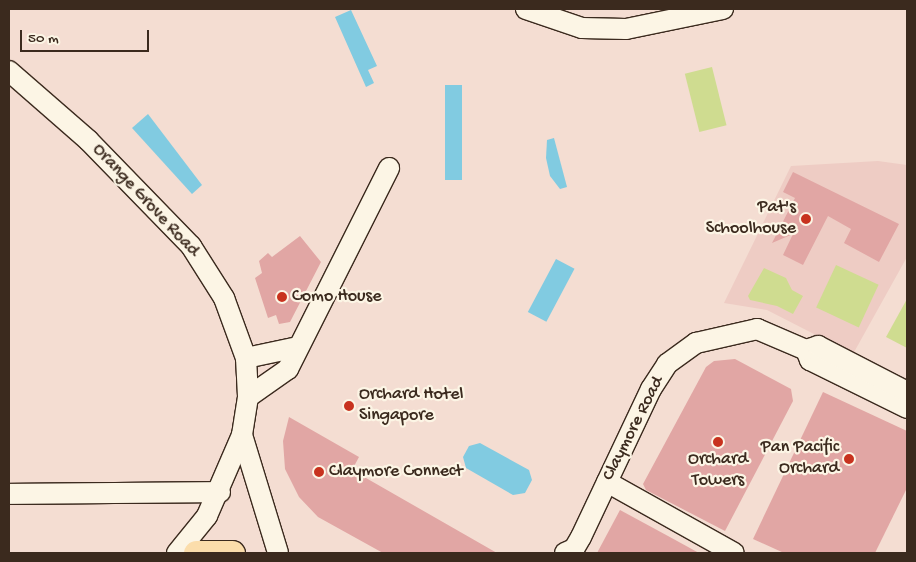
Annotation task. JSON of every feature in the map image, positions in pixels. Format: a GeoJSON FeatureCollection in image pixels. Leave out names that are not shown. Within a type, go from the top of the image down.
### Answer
{"type":"FeatureCollection","features":[{"type":"Feature","properties":{"kind":"main road"},"geometry":{"type":"LineString","coordinates":[[196,553],[232,553]]}},
{"type":"Feature","properties":{"kind":"street"},"geometry":{"type":"LineString","coordinates":[[526,9],[582,28],[626,29],[722,9]]}},
{"type":"Feature","properties":{"kind":"street","name":"Orange Grove Road"},"geometry":{"type":"LineString","coordinates":[[11,75],[88,140],[191,246],[224,298],[246,358],[248,397],[242,435],[220,492],[207,516],[176,553]]}},
{"type":"Feature","properties":{"kind":"street"},"geometry":{"type":"LineString","coordinates":[[248,397],[288,369],[387,173]]}},
{"type":"Feature","properties":{"kind":"street","name":"Claymore Road"},"geometry":{"type":"LineString","coordinates":[[571,552],[651,389],[668,364],[684,350],[704,340],[757,330],[806,350],[818,346],[907,392]]}},
{"type":"Feature","properties":{"kind":"street"},"geometry":{"type":"LineString","coordinates":[[246,358],[298,347]]}},
{"type":"Feature","properties":{"kind":"street","name":"Claymore Road"},"geometry":{"type":"LineString","coordinates":[[806,350],[810,360],[907,408]]}},
{"type":"Feature","properties":{"kind":"street","name":"Orange Grove Road"},"geometry":{"type":"LineString","coordinates":[[242,435],[278,553]]}},
{"type":"Feature","properties":{"kind":"street"},"geometry":{"type":"LineString","coordinates":[[607,482],[734,553]]}},
{"type":"Feature","properties":{"kind":"street"},"geometry":{"type":"LineString","coordinates":[[9,494],[220,492]]}},
{"type":"Feature","properties":{"kind":"shaded area"},"geometry":{"type":"Polygon","coordinates":[[[878,161],[907,165],[907,257],[853,354],[767,310],[724,303],[791,166],[878,161]]]}},
{"type":"Feature","properties":{"kind":"green space"},"geometry":{"type":"Polygon","coordinates":[[[712,67],[727,125],[699,132],[685,74],[712,67]]]}},
{"type":"Feature","properties":{"kind":"green space"},"geometry":{"type":"Polygon","coordinates":[[[836,265],[879,285],[859,327],[816,308],[836,265]]]}},
{"type":"Feature","properties":{"kind":"green space"},"geometry":{"type":"Polygon","coordinates":[[[764,268],[786,278],[792,290],[803,296],[793,314],[777,306],[750,300],[748,296],[764,268]]]}},
{"type":"Feature","properties":{"kind":"green space"},"geometry":{"type":"Polygon","coordinates":[[[907,299],[907,348],[886,337],[907,299]]]}},
{"type":"Feature","properties":{"kind":"water"},"geometry":{"type":"Polygon","coordinates":[[[351,10],[377,66],[368,70],[374,83],[366,87],[335,17],[351,10]]]}},
{"type":"Feature","properties":{"kind":"water"},"geometry":{"type":"Polygon","coordinates":[[[445,85],[462,85],[462,180],[445,180],[445,85]]]}},
{"type":"Feature","properties":{"kind":"water"},"geometry":{"type":"Polygon","coordinates":[[[148,114],[202,185],[192,194],[132,128],[148,114]]]}},
{"type":"Feature","properties":{"kind":"water"},"geometry":{"type":"Polygon","coordinates":[[[554,138],[567,187],[560,189],[550,176],[546,158],[547,140],[554,138]]]}},
{"type":"Feature","properties":{"kind":"water"},"geometry":{"type":"Polygon","coordinates":[[[556,259],[575,269],[546,322],[528,312],[556,259]]]}},
{"type":"Feature","properties":{"kind":"water"},"geometry":{"type":"Polygon","coordinates":[[[480,443],[529,470],[532,480],[525,493],[513,495],[466,468],[463,457],[469,446],[480,443]]]}},
{"type":"Feature","properties":{"kind":"building"},"geometry":{"type":"Polygon","coordinates":[[[793,172],[899,224],[879,262],[844,243],[851,229],[828,216],[803,265],[783,255],[793,234],[772,243],[795,198],[783,192],[793,172]]]}},
{"type":"Feature","properties":{"kind":"building","name":"Como House"},"geometry":{"type":"Polygon","coordinates":[[[300,236],[321,262],[290,322],[279,324],[276,315],[268,318],[255,278],[262,273],[259,261],[268,253],[272,257],[300,236]]]}},
{"type":"Feature","properties":{"kind":"building","name":"Orchard Towers"},"geometry":{"type":"Polygon","coordinates":[[[735,359],[791,389],[793,401],[725,531],[646,490],[643,484],[706,367],[714,361],[735,359]]]}},
{"type":"Feature","properties":{"kind":"building","name":"Pan Pacific Orchard"},"geometry":{"type":"Polygon","coordinates":[[[823,392],[907,431],[907,488],[875,553],[784,553],[753,539],[823,392]]]}},
{"type":"Feature","properties":{"kind":"building"},"geometry":{"type":"Polygon","coordinates":[[[289,417],[359,457],[352,470],[497,553],[383,553],[318,517],[299,497],[285,469],[283,441],[289,417]]]}},
{"type":"Feature","properties":{"kind":"building","name":"Orchard Towers"},"geometry":{"type":"Polygon","coordinates":[[[620,510],[668,536],[699,553],[597,553],[620,510]]]}},
{"type":"Feature","properties":{"kind":"place","name":"Pat's Schoolhouse"},"geometry":{"type":"Point","coordinates":[806,219]}},
{"type":"Feature","properties":{"kind":"place","name":"Como House"},"geometry":{"type":"Point","coordinates":[282,297]}},
{"type":"Feature","properties":{"kind":"place","name":"Orchard Hotel Singapore"},"geometry":{"type":"Point","coordinates":[349,406]}},
{"type":"Feature","properties":{"kind":"place","name":"Orchard Towers"},"geometry":{"type":"Point","coordinates":[718,442]}},
{"type":"Feature","properties":{"kind":"place","name":"Pan Pacific Orchard"},"geometry":{"type":"Point","coordinates":[849,459]}},
{"type":"Feature","properties":{"kind":"place","name":"Claymore Connect"},"geometry":{"type":"Point","coordinates":[319,472]}}]}
